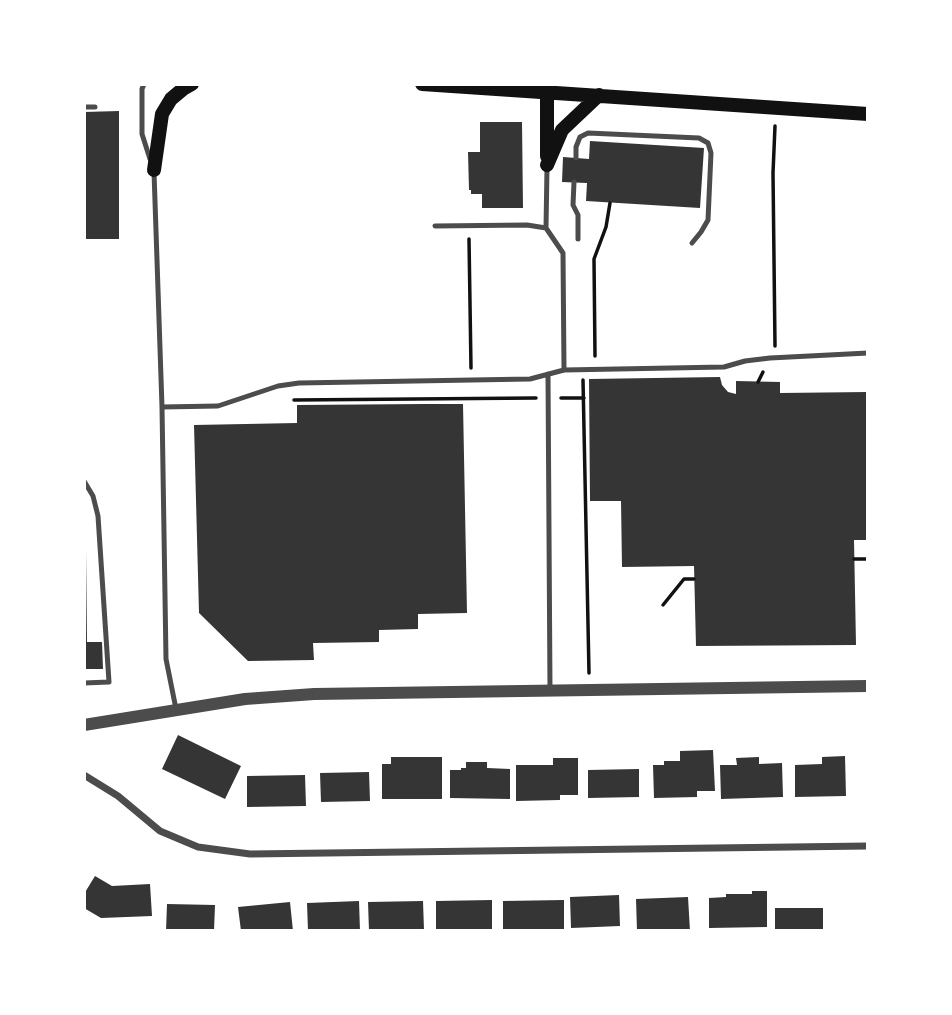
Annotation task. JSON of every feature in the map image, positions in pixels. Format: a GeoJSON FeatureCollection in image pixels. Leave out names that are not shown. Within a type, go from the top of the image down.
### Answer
{"type":"FeatureCollection","features":[{"type":"Feature","properties":{"kind":"main road"},"geometry":{"type":"LineString","coordinates":[[153,170],[162,114],[170,99],[192,84]]}},
{"type":"Feature","properties":{"kind":"main road"},"geometry":{"type":"LineString","coordinates":[[422,84],[547,88],[599,95],[868,114]]}},
{"type":"Feature","properties":{"kind":"main road"},"geometry":{"type":"LineString","coordinates":[[547,88],[547,164]]}},
{"type":"Feature","properties":{"kind":"main road"},"geometry":{"type":"LineString","coordinates":[[547,164],[562,130],[599,95]]}},
{"type":"Feature","properties":{"kind":"street"},"geometry":{"type":"LineString","coordinates":[[84,725],[245,699],[314,694],[868,686]]}},
{"type":"Feature","properties":{"kind":"street"},"geometry":{"type":"LineString","coordinates":[[84,775],[118,796],[160,831],[198,847],[250,854],[868,846]]}},
{"type":"Feature","properties":{"kind":"lane"},"geometry":{"type":"LineString","coordinates":[[144,84],[142,134],[153,170],[162,407],[166,659],[176,709]]}},
{"type":"Feature","properties":{"kind":"lane"},"geometry":{"type":"LineString","coordinates":[[84,107],[95,107]]}},
{"type":"Feature","properties":{"kind":"lane"},"geometry":{"type":"LineString","coordinates":[[576,158],[576,146],[580,137],[588,133],[699,138],[708,143],[711,153],[708,220],[692,243]]}},
{"type":"Feature","properties":{"kind":"lane"},"geometry":{"type":"LineString","coordinates":[[547,164],[546,228],[562,253],[564,370]]}},
{"type":"Feature","properties":{"kind":"lane"},"geometry":{"type":"LineString","coordinates":[[574,182],[573,205],[578,215],[578,239]]}},
{"type":"Feature","properties":{"kind":"lane"},"geometry":{"type":"LineString","coordinates":[[435,226],[527,225],[546,228]]}},
{"type":"Feature","properties":{"kind":"lane"},"geometry":{"type":"LineString","coordinates":[[162,407],[218,407],[278,386],[299,383],[530,379],[564,370],[724,367],[770,358],[868,354]]}},
{"type":"Feature","properties":{"kind":"lane"},"geometry":{"type":"LineString","coordinates":[[548,374],[550,691]]}},
{"type":"Feature","properties":{"kind":"lane"},"geometry":{"type":"LineString","coordinates":[[84,481],[93,496],[98,516],[109,682],[84,683]]}},
{"type":"Feature","properties":{"kind":"path"},"geometry":{"type":"LineString","coordinates":[[758,382],[775,345],[773,173],[777,108]]}},
{"type":"Feature","properties":{"kind":"path"},"geometry":{"type":"LineString","coordinates":[[595,369],[594,259],[606,227],[610,203]]}},
{"type":"Feature","properties":{"kind":"path"},"geometry":{"type":"LineString","coordinates":[[469,226],[472,398]]}},
{"type":"Feature","properties":{"kind":"path"},"geometry":{"type":"LineString","coordinates":[[583,369],[589,690]]}},
{"type":"Feature","properties":{"kind":"path"},"geometry":{"type":"LineString","coordinates":[[294,400],[584,398]]}},
{"type":"Feature","properties":{"kind":"path"},"geometry":{"type":"LineString","coordinates":[[854,559],[868,559]]}},
{"type":"Feature","properties":{"kind":"path"},"geometry":{"type":"LineString","coordinates":[[663,605],[684,579],[694,579]]}},
{"type":"Feature","properties":{"kind":"building"},"geometry":{"type":"Polygon","coordinates":[[[119,111],[119,239],[84,239],[84,112],[119,111]]]}},
{"type":"Feature","properties":{"kind":"building"},"geometry":{"type":"Polygon","coordinates":[[[480,122],[522,122],[523,208],[482,208],[482,194],[471,194],[469,190],[468,152],[480,152],[480,122]]]}},
{"type":"Feature","properties":{"kind":"building"},"geometry":{"type":"Polygon","coordinates":[[[590,141],[704,148],[700,208],[586,201],[587,183],[562,182],[563,157],[589,159],[590,141]]]}},
{"type":"Feature","properties":{"kind":"building"},"geometry":{"type":"Polygon","coordinates":[[[720,377],[728,392],[736,394],[736,381],[780,382],[780,393],[868,392],[868,540],[854,540],[856,645],[696,646],[694,566],[622,567],[621,501],[590,501],[589,379],[720,377]]]}},
{"type":"Feature","properties":{"kind":"building"},"geometry":{"type":"Polygon","coordinates":[[[463,404],[467,613],[418,614],[418,629],[379,630],[379,642],[313,643],[314,660],[248,661],[199,613],[194,425],[297,423],[297,405],[463,404]]]}},
{"type":"Feature","properties":{"kind":"building"},"geometry":{"type":"Polygon","coordinates":[[[84,550],[87,642],[102,642],[103,669],[84,669],[84,550]]]}},
{"type":"Feature","properties":{"kind":"building"},"geometry":{"type":"Polygon","coordinates":[[[178,735],[241,766],[225,799],[162,769],[178,735]]]}},
{"type":"Feature","properties":{"kind":"building"},"geometry":{"type":"Polygon","coordinates":[[[713,750],[715,791],[697,791],[697,797],[654,798],[653,765],[664,765],[664,761],[680,761],[680,751],[713,750]]]}},
{"type":"Feature","properties":{"kind":"building"},"geometry":{"type":"Polygon","coordinates":[[[845,756],[846,796],[795,797],[795,765],[822,764],[822,757],[845,756]]]}},
{"type":"Feature","properties":{"kind":"building"},"geometry":{"type":"Polygon","coordinates":[[[391,757],[442,757],[442,799],[382,799],[382,764],[391,764],[391,757]]]}},
{"type":"Feature","properties":{"kind":"building"},"geometry":{"type":"Polygon","coordinates":[[[759,757],[759,764],[782,763],[783,797],[721,799],[720,765],[737,765],[736,758],[759,757]]]}},
{"type":"Feature","properties":{"kind":"building"},"geometry":{"type":"Polygon","coordinates":[[[553,758],[578,758],[578,795],[560,795],[560,800],[516,801],[516,765],[553,765],[553,758]]]}},
{"type":"Feature","properties":{"kind":"building"},"geometry":{"type":"Polygon","coordinates":[[[466,762],[487,762],[487,768],[510,769],[510,799],[450,798],[450,770],[466,768],[466,762]]]}},
{"type":"Feature","properties":{"kind":"building"},"geometry":{"type":"Polygon","coordinates":[[[639,769],[639,797],[588,798],[588,770],[639,769]]]}},
{"type":"Feature","properties":{"kind":"building"},"geometry":{"type":"Polygon","coordinates":[[[369,772],[370,801],[321,802],[320,773],[369,772]]]}},
{"type":"Feature","properties":{"kind":"building"},"geometry":{"type":"Polygon","coordinates":[[[305,775],[306,806],[247,807],[247,776],[305,775]]]}},
{"type":"Feature","properties":{"kind":"building"},"geometry":{"type":"Polygon","coordinates":[[[95,876],[112,886],[150,884],[152,916],[101,918],[84,908],[84,894],[95,876]]]}},
{"type":"Feature","properties":{"kind":"building"},"geometry":{"type":"Polygon","coordinates":[[[752,891],[767,891],[767,927],[709,928],[709,898],[726,897],[726,894],[752,894],[752,891]]]}},
{"type":"Feature","properties":{"kind":"building"},"geometry":{"type":"Polygon","coordinates":[[[619,895],[620,926],[571,928],[570,897],[619,895]]]}},
{"type":"Feature","properties":{"kind":"building"},"geometry":{"type":"Polygon","coordinates":[[[688,897],[690,931],[637,931],[636,899],[688,897]]]}},
{"type":"Feature","properties":{"kind":"building"},"geometry":{"type":"Polygon","coordinates":[[[492,900],[492,930],[436,931],[436,901],[492,900]]]}},
{"type":"Feature","properties":{"kind":"building"},"geometry":{"type":"Polygon","coordinates":[[[564,900],[564,931],[503,931],[503,901],[564,900]]]}},
{"type":"Feature","properties":{"kind":"building"},"geometry":{"type":"Polygon","coordinates":[[[359,901],[360,931],[308,931],[307,903],[359,901]]]}},
{"type":"Feature","properties":{"kind":"building"},"geometry":{"type":"Polygon","coordinates":[[[423,901],[424,930],[369,931],[368,902],[423,901]]]}},
{"type":"Feature","properties":{"kind":"building"},"geometry":{"type":"Polygon","coordinates":[[[290,902],[293,931],[241,931],[238,907],[290,902]]]}},
{"type":"Feature","properties":{"kind":"building"},"geometry":{"type":"Polygon","coordinates":[[[167,904],[215,905],[214,931],[166,931],[167,904]]]}},
{"type":"Feature","properties":{"kind":"building"},"geometry":{"type":"Polygon","coordinates":[[[775,908],[823,908],[823,931],[775,931],[775,908]]]}}]}
